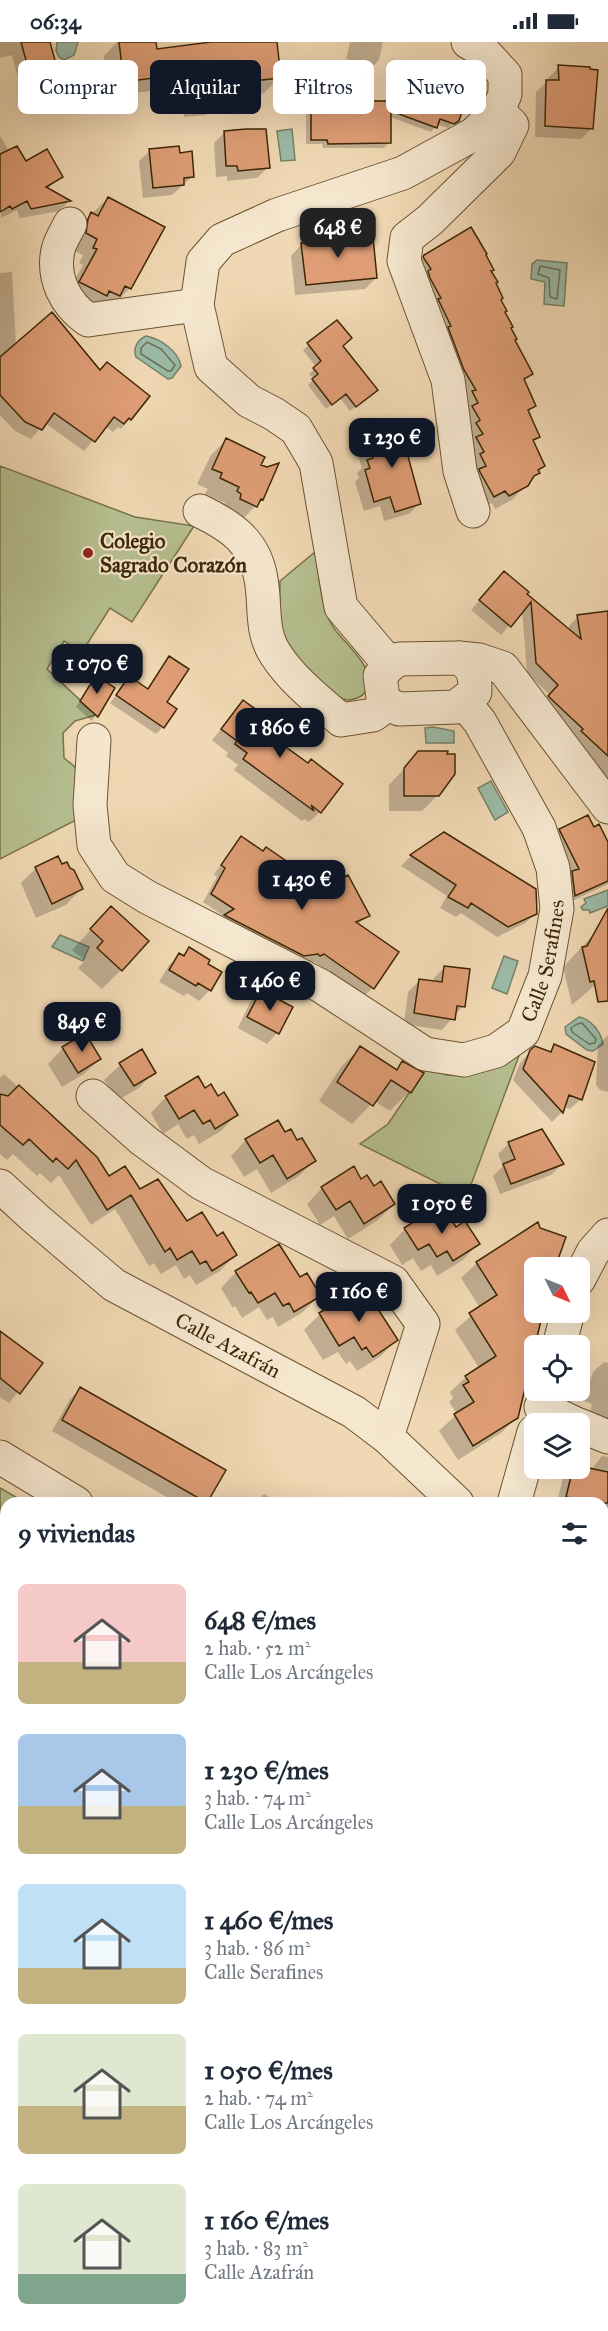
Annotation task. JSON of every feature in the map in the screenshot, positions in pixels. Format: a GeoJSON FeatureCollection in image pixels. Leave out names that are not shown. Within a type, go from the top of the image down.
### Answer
{"type":"FeatureCollection","features":[{"type":"Feature","properties":{"kind":"street"},"geometry":{"type":"LineString","coordinates":[[390,665],[341,607],[316,463],[297,429],[249,401],[211,367],[197,305],[203,262],[222,240],[277,215],[403,173],[474,134],[498,111],[505,94],[505,75],[482,50],[468,42]]}},
{"type":"Feature","properties":{"kind":"street"},"geometry":{"type":"LineString","coordinates":[[473,511],[460,471],[448,380],[404,261],[408,238],[499,152],[512,125],[498,111]]}},
{"type":"Feature","properties":{"kind":"street"},"geometry":{"type":"LineString","coordinates":[[70,224],[58,249],[56,277],[74,310],[88,320],[197,305]]}},
{"type":"Feature","properties":{"kind":"street"},"geometry":{"type":"LineString","coordinates":[[200,511],[231,526],[252,550],[261,579],[262,611],[267,636],[275,655],[305,690],[342,720],[373,715],[388,704]]}},
{"type":"Feature","properties":{"kind":"street"},"geometry":{"type":"LineString","coordinates":[[459,658],[471,665],[475,674],[470,697]]}},
{"type":"Feature","properties":{"kind":"street"},"geometry":{"type":"LineString","coordinates":[[516,683],[490,682],[456,707],[399,709],[388,704],[383,698],[380,676],[399,659],[459,658],[479,660],[503,668],[516,683],[608,807]]}},
{"type":"Feature","properties":{"kind":"street","name":"Calle Serafines"},"geometry":{"type":"LineString","coordinates":[[94,740],[90,805],[94,845],[115,877],[147,897],[321,986],[425,1054],[464,1060],[496,1051],[524,1032],[545,976],[557,909],[553,868],[539,828],[480,722],[470,697]]}},
{"type":"Feature","properties":{"kind":"street"},"geometry":{"type":"LineString","coordinates":[[93,1096],[143,1140],[201,1183],[393,1282],[423,1324],[387,1437]]}},
{"type":"Feature","properties":{"kind":"street","name":"Calle Azafrán"},"geometry":{"type":"LineString","coordinates":[[0,1186],[114,1285],[354,1412],[387,1437],[451,1497]]}},
{"type":"Feature","properties":{"kind":"street"},"geometry":{"type":"LineString","coordinates":[[590,1258],[608,1236]]}},
{"type":"Feature","properties":{"kind":"street"},"geometry":{"type":"LineString","coordinates":[[590,1429],[608,1437]]}},
{"type":"Feature","properties":{"kind":"street"},"geometry":{"type":"LineString","coordinates":[[0,1457],[66,1497]]}},
{"type":"Feature","properties":{"kind":"street"},"geometry":{"type":"LineString","coordinates":[[516,1497],[524,1467]]}},
{"type":"Feature","properties":{"kind":"shaded area","name":"Colegio Sagrado Corazón"},"geometry":{"type":"Polygon","coordinates":[[[0,466],[135,517],[194,526],[132,622],[110,608],[82,652],[64,641],[47,669],[96,715],[75,721],[63,733],[64,758],[74,766],[78,773],[76,820],[0,859],[0,466]]]}},
{"type":"Feature","properties":{"kind":"shaded area"},"geometry":{"type":"Polygon","coordinates":[[[315,552],[321,593],[327,614],[336,631],[356,654],[368,674],[369,681],[366,690],[355,699],[343,699],[318,680],[294,652],[282,629],[280,581],[315,552]]]}},
{"type":"Feature","properties":{"kind":"shaded area"},"geometry":{"type":"Polygon","coordinates":[[[520,1053],[472,1182],[464,1196],[360,1144],[388,1124],[426,1068],[447,1075],[466,1075],[520,1053]]]}},
{"type":"Feature","properties":{"kind":"shaded area"},"geometry":{"type":"Polygon","coordinates":[[[0,1488],[16,1497],[0,1497],[0,1488]]]}},
{"type":"Feature","properties":{"kind":"water"},"geometry":{"type":"Polygon","coordinates":[[[57,42],[78,42],[74,55],[64,60],[56,51],[57,42]]]}},
{"type":"Feature","properties":{"kind":"water"},"geometry":{"type":"Polygon","coordinates":[[[292,129],[295,160],[281,161],[277,131],[292,129]]]}},
{"type":"Feature","properties":{"kind":"water"},"geometry":{"type":"Polygon","coordinates":[[[537,260],[567,263],[564,306],[544,304],[545,282],[531,279],[532,264],[537,260]]]}},
{"type":"Feature","properties":{"kind":"water"},"geometry":{"type":"Polygon","coordinates":[[[146,336],[163,343],[176,355],[181,366],[172,378],[168,379],[136,357],[137,345],[146,336]]]}},
{"type":"Feature","properties":{"kind":"water"},"geometry":{"type":"Polygon","coordinates":[[[433,727],[454,731],[454,743],[426,743],[425,728],[433,727]]]}},
{"type":"Feature","properties":{"kind":"water"},"geometry":{"type":"Polygon","coordinates":[[[491,781],[508,812],[495,820],[478,788],[491,781]]]}},
{"type":"Feature","properties":{"kind":"water"},"geometry":{"type":"Polygon","coordinates":[[[608,890],[608,906],[590,913],[589,910],[583,910],[581,907],[586,903],[584,899],[608,890]]]}},
{"type":"Feature","properties":{"kind":"water"},"geometry":{"type":"Polygon","coordinates":[[[60,935],[89,947],[83,961],[52,947],[60,935]]]}},
{"type":"Feature","properties":{"kind":"water"},"geometry":{"type":"Polygon","coordinates":[[[504,956],[518,961],[507,994],[492,988],[504,956]]]}},
{"type":"Feature","properties":{"kind":"water"},"geometry":{"type":"Polygon","coordinates":[[[579,1017],[591,1023],[600,1035],[603,1044],[593,1051],[587,1050],[566,1034],[565,1027],[579,1017]]]}},
{"type":"Feature","properties":{"kind":"building"},"geometry":{"type":"Polygon","coordinates":[[[21,42],[50,42],[55,60],[26,60],[21,42]]]}},
{"type":"Feature","properties":{"kind":"building"},"geometry":{"type":"Polygon","coordinates":[[[119,42],[156,42],[157,49],[211,42],[277,42],[279,60],[273,60],[273,79],[261,80],[261,60],[150,60],[150,78],[138,80],[138,60],[121,60],[119,42]]]}},
{"type":"Feature","properties":{"kind":"building"},"geometry":{"type":"Polygon","coordinates":[[[558,65],[590,67],[590,69],[598,70],[593,129],[545,126],[546,80],[559,80],[558,65]]]}},
{"type":"Feature","properties":{"kind":"building"},"geometry":{"type":"Polygon","coordinates":[[[374,101],[386,101],[386,114],[391,114],[391,143],[328,144],[327,140],[311,140],[311,114],[374,114],[374,101]]]}},
{"type":"Feature","properties":{"kind":"building"},"geometry":{"type":"Polygon","coordinates":[[[399,114],[461,114],[459,121],[454,124],[440,119],[437,128],[399,114]]]}},
{"type":"Feature","properties":{"kind":"building"},"geometry":{"type":"Polygon","coordinates":[[[266,129],[270,168],[238,171],[237,166],[226,166],[224,131],[266,129]]]}},
{"type":"Feature","properties":{"kind":"building"},"geometry":{"type":"Polygon","coordinates":[[[17,146],[26,161],[47,149],[63,177],[46,187],[71,201],[31,209],[27,201],[0,212],[0,154],[17,146]]]}},
{"type":"Feature","properties":{"kind":"building"},"geometry":{"type":"Polygon","coordinates":[[[179,146],[180,153],[192,151],[194,177],[184,178],[184,185],[153,188],[149,149],[179,146]]]}},
{"type":"Feature","properties":{"kind":"building"},"geometry":{"type":"Polygon","coordinates":[[[108,197],[165,227],[131,289],[125,286],[120,296],[109,291],[107,296],[79,282],[97,249],[93,248],[97,239],[86,233],[88,219],[91,212],[98,216],[108,197]]]}},
{"type":"Feature","properties":{"kind":"building"},"geometry":{"type":"Polygon","coordinates":[[[471,227],[494,270],[491,271],[498,282],[496,283],[503,298],[501,300],[507,311],[505,312],[517,339],[515,340],[533,374],[524,379],[536,406],[528,410],[540,437],[533,440],[545,466],[538,470],[540,473],[534,476],[528,486],[509,496],[505,491],[494,497],[480,472],[479,469],[486,466],[480,454],[484,452],[476,437],[483,434],[476,423],[480,420],[472,406],[478,403],[472,391],[476,390],[464,370],[448,327],[451,326],[438,299],[441,298],[430,278],[428,271],[431,269],[423,257],[471,227]]]}},
{"type":"Feature","properties":{"kind":"building"},"geometry":{"type":"Polygon","coordinates":[[[337,228],[338,241],[373,237],[377,278],[306,285],[301,243],[313,243],[312,230],[337,228]]]}},
{"type":"Feature","properties":{"kind":"building"},"geometry":{"type":"Polygon","coordinates":[[[52,312],[100,370],[107,362],[150,396],[131,420],[129,418],[124,424],[114,417],[95,442],[54,413],[42,430],[25,422],[0,395],[0,357],[52,312]]]}},
{"type":"Feature","properties":{"kind":"building"},"geometry":{"type":"Polygon","coordinates":[[[337,320],[352,338],[343,346],[378,390],[356,407],[346,394],[332,405],[312,379],[318,374],[313,368],[321,361],[307,343],[337,320]]]}},
{"type":"Feature","properties":{"kind":"building"},"geometry":{"type":"Polygon","coordinates":[[[403,425],[410,448],[406,449],[421,504],[395,512],[390,497],[374,502],[365,470],[370,468],[367,460],[373,458],[366,437],[403,425]]]}},
{"type":"Feature","properties":{"kind":"building"},"geometry":{"type":"Polygon","coordinates":[[[226,438],[265,457],[261,465],[267,467],[279,463],[263,500],[261,499],[257,507],[240,499],[241,494],[237,491],[239,487],[220,478],[222,473],[212,469],[226,438]]]}},
{"type":"Feature","properties":{"kind":"building"},"geometry":{"type":"Polygon","coordinates":[[[504,571],[529,592],[527,594],[581,639],[577,615],[608,611],[608,756],[548,696],[558,685],[536,663],[531,602],[511,627],[479,600],[504,571]]]}},
{"type":"Feature","properties":{"kind":"building"},"geometry":{"type":"Polygon","coordinates":[[[169,656],[189,669],[167,702],[177,709],[164,728],[116,695],[129,676],[148,689],[169,656]]]}},
{"type":"Feature","properties":{"kind":"building"},"geometry":{"type":"Polygon","coordinates":[[[96,675],[115,688],[98,717],[80,701],[96,675]]]}},
{"type":"Feature","properties":{"kind":"building"},"geometry":{"type":"Polygon","coordinates":[[[243,700],[276,724],[268,734],[308,763],[311,759],[343,784],[321,813],[311,805],[314,811],[243,759],[247,753],[235,744],[237,741],[221,729],[243,700]]]}},
{"type":"Feature","properties":{"kind":"building"},"geometry":{"type":"Polygon","coordinates":[[[418,751],[448,751],[447,754],[455,754],[455,774],[439,796],[404,796],[404,768],[418,751]]]}},
{"type":"Feature","properties":{"kind":"building"},"geometry":{"type":"Polygon","coordinates":[[[588,815],[594,827],[599,824],[608,842],[608,881],[575,896],[572,871],[579,869],[559,829],[588,815]]]}},
{"type":"Feature","properties":{"kind":"building"},"geometry":{"type":"Polygon","coordinates":[[[444,832],[536,889],[537,914],[508,927],[471,903],[468,908],[448,897],[456,885],[410,855],[444,832]]]}},
{"type":"Feature","properties":{"kind":"building"},"geometry":{"type":"Polygon","coordinates":[[[241,836],[263,851],[266,847],[324,887],[348,875],[370,916],[356,922],[399,952],[374,989],[324,954],[304,956],[224,915],[234,909],[211,894],[225,868],[221,865],[241,836]]]}},
{"type":"Feature","properties":{"kind":"building"},"geometry":{"type":"Polygon","coordinates":[[[58,856],[62,864],[67,862],[74,870],[83,889],[52,904],[35,867],[58,856]]]}},
{"type":"Feature","properties":{"kind":"building"},"geometry":{"type":"Polygon","coordinates":[[[111,906],[149,941],[122,971],[97,948],[103,941],[90,929],[111,906]]]}},
{"type":"Feature","properties":{"kind":"building"},"geometry":{"type":"Polygon","coordinates":[[[608,908],[608,1001],[598,1002],[594,981],[590,982],[582,947],[587,946],[608,908]]]}},
{"type":"Feature","properties":{"kind":"building"},"geometry":{"type":"Polygon","coordinates":[[[189,947],[210,960],[208,964],[222,972],[211,991],[198,983],[196,986],[169,970],[179,953],[184,956],[189,947]]]}},
{"type":"Feature","properties":{"kind":"building"},"geometry":{"type":"Polygon","coordinates":[[[444,966],[470,969],[465,1007],[457,1006],[455,1020],[414,1013],[419,979],[442,982],[444,966]]]}},
{"type":"Feature","properties":{"kind":"building"},"geometry":{"type":"Polygon","coordinates":[[[261,990],[293,1007],[279,1034],[247,1017],[261,990]]]}},
{"type":"Feature","properties":{"kind":"building"},"geometry":{"type":"Polygon","coordinates":[[[85,1033],[101,1059],[78,1073],[62,1047],[85,1033]]]}},
{"type":"Feature","properties":{"kind":"building"},"geometry":{"type":"Polygon","coordinates":[[[554,1044],[595,1062],[582,1100],[569,1095],[563,1113],[523,1069],[530,1050],[535,1046],[551,1052],[554,1044]]]}},
{"type":"Feature","properties":{"kind":"building"},"geometry":{"type":"Polygon","coordinates":[[[360,1046],[397,1070],[402,1061],[424,1073],[411,1093],[391,1080],[373,1106],[337,1082],[360,1046]]]}},
{"type":"Feature","properties":{"kind":"building"},"geometry":{"type":"Polygon","coordinates":[[[142,1049],[156,1073],[134,1086],[119,1063],[142,1049]]]}},
{"type":"Feature","properties":{"kind":"building"},"geometry":{"type":"Polygon","coordinates":[[[198,1076],[205,1088],[211,1084],[218,1096],[224,1092],[238,1115],[215,1129],[210,1120],[203,1124],[194,1110],[179,1119],[165,1096],[198,1076]]]}},
{"type":"Feature","properties":{"kind":"building"},"geometry":{"type":"Polygon","coordinates":[[[19,1085],[97,1157],[109,1176],[125,1166],[140,1189],[158,1179],[187,1221],[202,1212],[217,1236],[223,1232],[237,1255],[212,1271],[206,1261],[200,1264],[192,1251],[177,1260],[170,1248],[165,1252],[131,1195],[107,1210],[76,1160],[68,1169],[56,1158],[53,1162],[29,1139],[23,1145],[0,1125],[0,1094],[8,1096],[19,1085]]]}},
{"type":"Feature","properties":{"kind":"building"},"geometry":{"type":"Polygon","coordinates":[[[278,1120],[285,1132],[291,1129],[297,1140],[302,1138],[316,1161],[287,1179],[273,1155],[260,1163],[245,1139],[278,1120]]]}},
{"type":"Feature","properties":{"kind":"building"},"geometry":{"type":"Polygon","coordinates":[[[542,1129],[564,1164],[511,1184],[503,1164],[515,1159],[508,1142],[542,1129]]]}},
{"type":"Feature","properties":{"kind":"building"},"geometry":{"type":"Polygon","coordinates":[[[354,1166],[361,1179],[367,1175],[374,1186],[381,1181],[395,1204],[364,1224],[350,1201],[336,1210],[321,1187],[354,1166]]]}},
{"type":"Feature","properties":{"kind":"building"},"geometry":{"type":"Polygon","coordinates":[[[437,1207],[444,1219],[449,1216],[456,1227],[465,1221],[480,1244],[453,1261],[447,1251],[437,1257],[429,1244],[418,1250],[404,1228],[437,1207]]]}},
{"type":"Feature","properties":{"kind":"building"},"geometry":{"type":"Polygon","coordinates":[[[538,1222],[540,1228],[566,1237],[559,1257],[524,1257],[524,1323],[540,1323],[538,1335],[524,1335],[524,1393],[518,1418],[473,1446],[454,1414],[474,1402],[463,1385],[469,1382],[465,1376],[496,1356],[469,1313],[497,1295],[476,1262],[538,1222]]]}},
{"type":"Feature","properties":{"kind":"building"},"geometry":{"type":"Polygon","coordinates":[[[279,1244],[300,1277],[307,1273],[321,1296],[294,1312],[289,1303],[283,1306],[275,1293],[258,1303],[235,1271],[279,1244]]]}},
{"type":"Feature","properties":{"kind":"building"},"geometry":{"type":"Polygon","coordinates":[[[361,1287],[365,1289],[398,1340],[373,1357],[366,1347],[362,1350],[354,1337],[339,1346],[319,1313],[361,1287]]]}},
{"type":"Feature","properties":{"kind":"building"},"geometry":{"type":"Polygon","coordinates":[[[0,1331],[43,1363],[20,1394],[0,1378],[0,1331]]]}},
{"type":"Feature","properties":{"kind":"building"},"geometry":{"type":"Polygon","coordinates":[[[80,1387],[226,1470],[210,1497],[197,1497],[62,1420],[80,1387]]]}},
{"type":"Feature","properties":{"kind":"building"},"geometry":{"type":"Polygon","coordinates":[[[590,1468],[608,1472],[608,1497],[566,1497],[570,1479],[590,1479],[590,1468]]]}},
{"type":"Feature","properties":{"kind":"place","name":"Colegio Sagrado Corazón"},"geometry":{"type":"Point","coordinates":[88,553]}}]}
